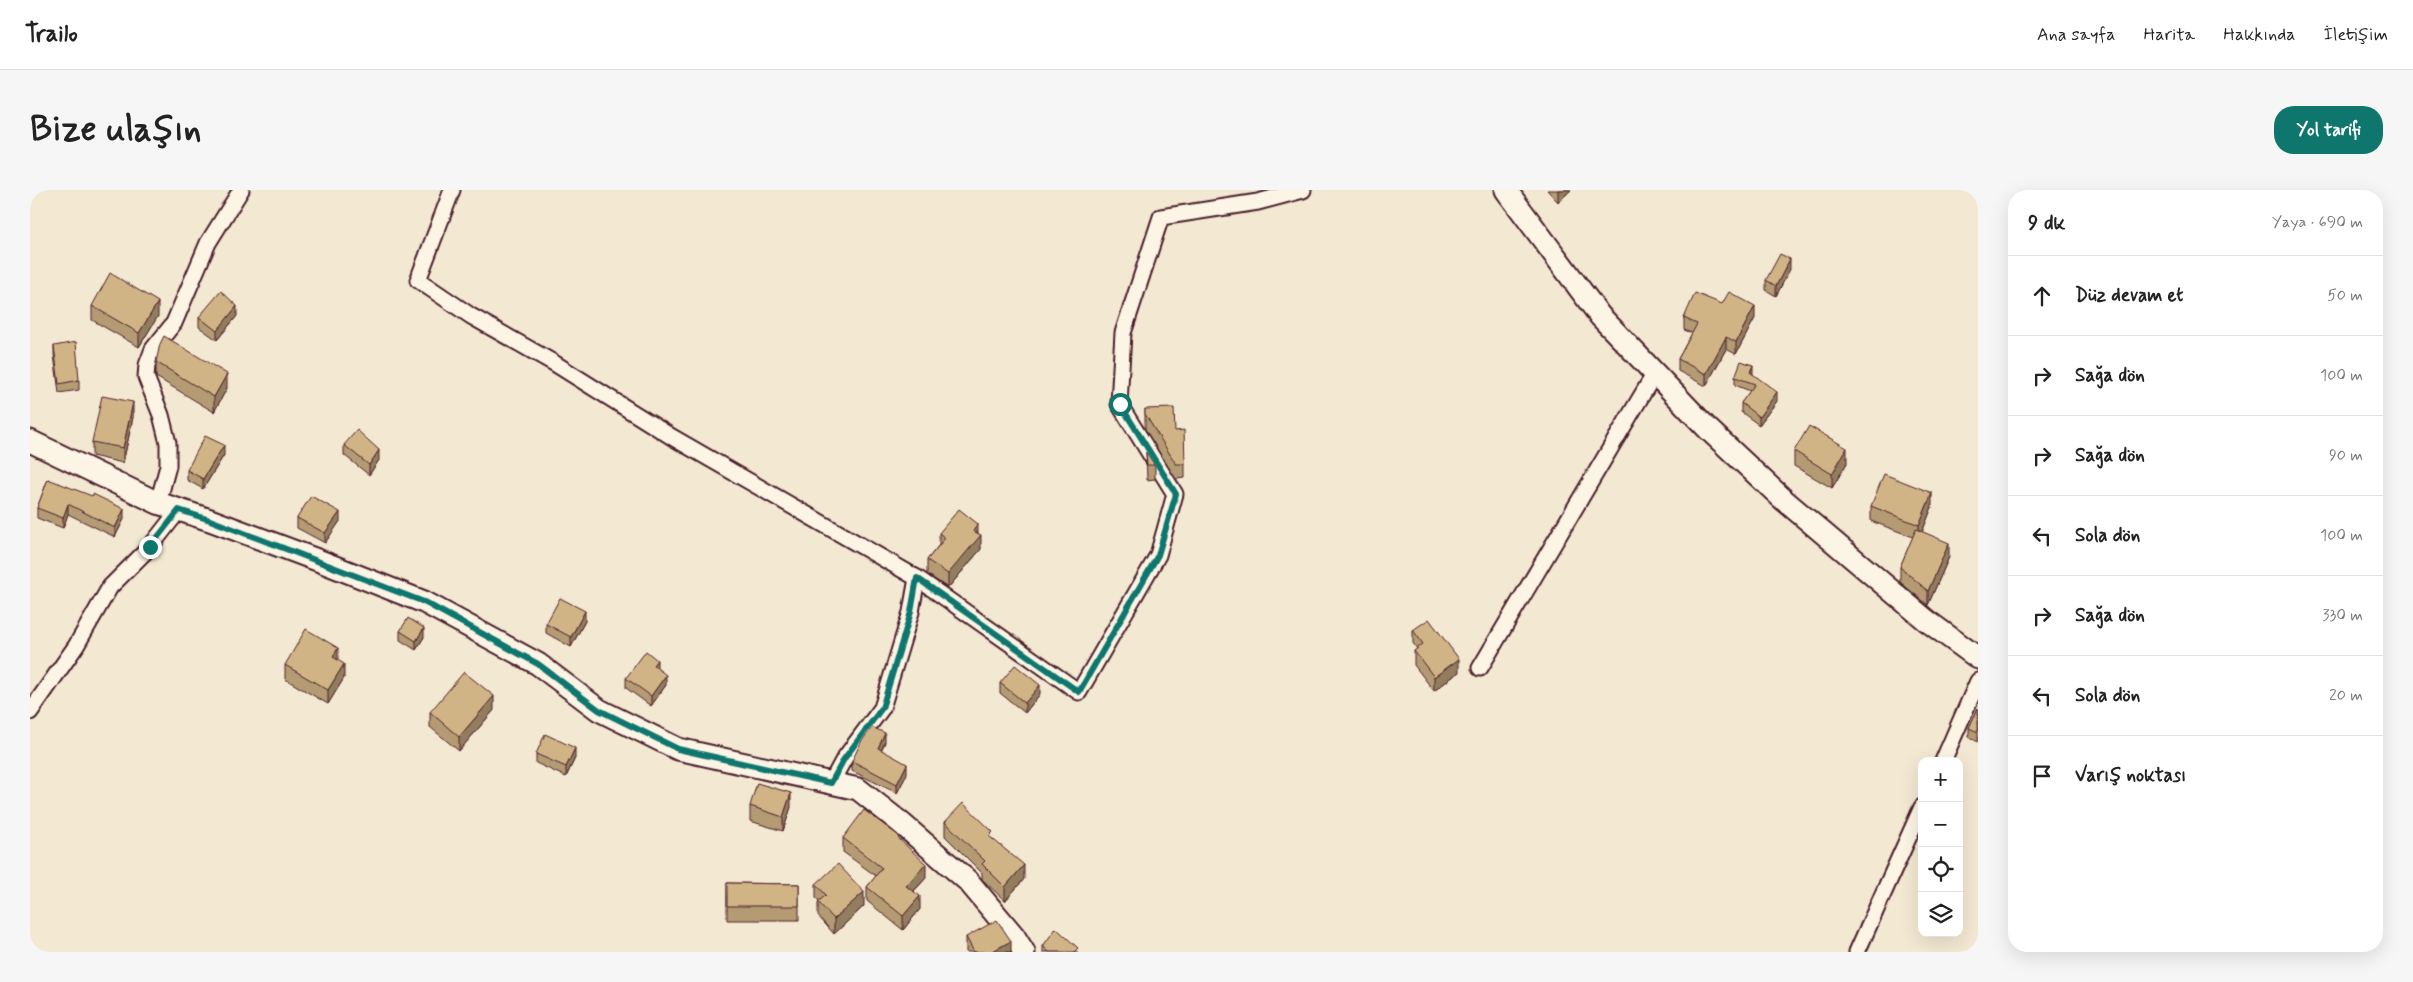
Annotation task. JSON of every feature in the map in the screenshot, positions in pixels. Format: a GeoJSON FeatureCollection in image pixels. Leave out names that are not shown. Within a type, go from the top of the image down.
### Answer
{"type":"FeatureCollection","features":[{"type":"Feature","properties":{"kind":"street"},"geometry":{"type":"LineString","coordinates":[[158,503],[168,466],[168,443],[161,415],[146,377],[147,365],[154,350],[174,323],[208,243],[241,190]]}},
{"type":"Feature","properties":{"kind":"street"},"geometry":{"type":"LineString","coordinates":[[452,190],[418,280],[471,316],[554,363],[672,437],[917,578],[1079,692],[1158,555],[1176,494],[1120,404],[1123,333],[1161,217],[1258,202],[1303,190]]}},
{"type":"Feature","properties":{"kind":"street"},"geometry":{"type":"LineString","coordinates":[[1506,190],[1600,316],[1708,429],[1784,500],[1926,620],[1978,658]]}},
{"type":"Feature","properties":{"kind":"street"},"geometry":{"type":"LineString","coordinates":[[1480,668],[1655,373]]}},
{"type":"Feature","properties":{"kind":"street"},"geometry":{"type":"LineString","coordinates":[[30,441],[158,503],[311,557],[424,602],[538,664],[599,710],[678,749],[858,789],[968,881],[1014,936],[1024,952]]}},
{"type":"Feature","properties":{"kind":"street"},"geometry":{"type":"LineString","coordinates":[[30,712],[76,646],[110,587],[150,547],[179,510]]}},
{"type":"Feature","properties":{"kind":"street"},"geometry":{"type":"LineString","coordinates":[[831,783],[844,759],[882,708],[911,612],[917,578]]}},
{"type":"Feature","properties":{"kind":"street"},"geometry":{"type":"LineString","coordinates":[[1944,757],[1978,681]]}},
{"type":"Feature","properties":{"kind":"street"},"geometry":{"type":"LineString","coordinates":[[1857,952],[1918,816]]}},
{"type":"Feature","properties":{"kind":"building"},"geometry":{"type":"Polygon","coordinates":[[[1780,254],[1790,259],[1776,286],[1766,280],[1780,254]]]}},
{"type":"Feature","properties":{"kind":"building"},"geometry":{"type":"Polygon","coordinates":[[[110,273],[158,302],[139,333],[92,306],[110,273]]]}},
{"type":"Feature","properties":{"kind":"building"},"geometry":{"type":"Polygon","coordinates":[[[221,291],[237,306],[217,331],[199,317],[221,291]]]}},
{"type":"Feature","properties":{"kind":"building"},"geometry":{"type":"Polygon","coordinates":[[[1729,292],[1755,306],[1736,342],[1726,337],[1706,374],[1678,359],[1697,324],[1684,318],[1695,293],[1722,304],[1729,292]]]}},
{"type":"Feature","properties":{"kind":"building"},"geometry":{"type":"Polygon","coordinates":[[[164,336],[227,374],[214,397],[156,362],[164,336]]]}},
{"type":"Feature","properties":{"kind":"building"},"geometry":{"type":"Polygon","coordinates":[[[76,342],[79,380],[59,384],[54,346],[76,342]]]}},
{"type":"Feature","properties":{"kind":"building"},"geometry":{"type":"Polygon","coordinates":[[[1741,361],[1753,365],[1750,372],[1777,392],[1759,417],[1741,403],[1755,384],[1735,377],[1741,361]]]}},
{"type":"Feature","properties":{"kind":"building"},"geometry":{"type":"Polygon","coordinates":[[[102,396],[133,402],[123,448],[92,442],[102,396]]]}},
{"type":"Feature","properties":{"kind":"building"},"geometry":{"type":"Polygon","coordinates":[[[1174,408],[1175,431],[1184,430],[1185,464],[1176,464],[1145,414],[1145,409],[1174,408]]]}},
{"type":"Feature","properties":{"kind":"building"},"geometry":{"type":"Polygon","coordinates":[[[1809,426],[1847,448],[1832,474],[1794,451],[1809,426]]]}},
{"type":"Feature","properties":{"kind":"building"},"geometry":{"type":"Polygon","coordinates":[[[357,430],[379,450],[369,465],[344,445],[357,430]]]}},
{"type":"Feature","properties":{"kind":"building"},"geometry":{"type":"Polygon","coordinates":[[[205,436],[224,445],[203,479],[187,470],[205,436]]]}},
{"type":"Feature","properties":{"kind":"building"},"geometry":{"type":"Polygon","coordinates":[[[1146,452],[1155,465],[1147,465],[1146,452]]]}},
{"type":"Feature","properties":{"kind":"building"},"geometry":{"type":"Polygon","coordinates":[[[1884,474],[1932,493],[1919,525],[1871,506],[1884,474]]]}},
{"type":"Feature","properties":{"kind":"building"},"geometry":{"type":"Polygon","coordinates":[[[48,479],[92,496],[93,494],[124,509],[115,528],[68,504],[63,518],[37,508],[48,479]]]}},
{"type":"Feature","properties":{"kind":"building"},"geometry":{"type":"Polygon","coordinates":[[[311,496],[340,512],[325,533],[297,518],[311,496]]]}},
{"type":"Feature","properties":{"kind":"building"},"geometry":{"type":"Polygon","coordinates":[[[959,509],[978,524],[973,531],[981,535],[948,574],[927,560],[945,538],[939,533],[959,509]]]}},
{"type":"Feature","properties":{"kind":"building"},"geometry":{"type":"Polygon","coordinates":[[[1916,529],[1949,543],[1928,591],[1900,567],[1916,529]]]}},
{"type":"Feature","properties":{"kind":"building"},"geometry":{"type":"Polygon","coordinates":[[[560,598],[585,611],[571,637],[546,624],[560,598]]]}},
{"type":"Feature","properties":{"kind":"building"},"geometry":{"type":"Polygon","coordinates":[[[408,618],[424,628],[416,641],[400,631],[408,618]]]}},
{"type":"Feature","properties":{"kind":"building"},"geometry":{"type":"Polygon","coordinates":[[[1429,619],[1459,659],[1434,677],[1414,651],[1423,644],[1413,630],[1429,619]]]}},
{"type":"Feature","properties":{"kind":"building"},"geometry":{"type":"Polygon","coordinates":[[[306,629],[338,648],[333,657],[344,664],[328,690],[285,665],[306,629]]]}},
{"type":"Feature","properties":{"kind":"building"},"geometry":{"type":"Polygon","coordinates":[[[646,651],[657,660],[653,665],[666,675],[651,696],[626,678],[646,651]]]}},
{"type":"Feature","properties":{"kind":"building"},"geometry":{"type":"Polygon","coordinates":[[[1015,665],[1040,685],[1025,703],[1000,683],[1015,665]]]}},
{"type":"Feature","properties":{"kind":"building"},"geometry":{"type":"Polygon","coordinates":[[[464,672],[494,696],[459,737],[430,712],[464,672]]]}},
{"type":"Feature","properties":{"kind":"building"},"geometry":{"type":"Polygon","coordinates":[[[1978,708],[1978,732],[1969,728],[1978,708]]]}},
{"type":"Feature","properties":{"kind":"building"},"geometry":{"type":"Polygon","coordinates":[[[872,727],[885,733],[878,748],[907,764],[897,784],[852,761],[861,742],[872,727]]]}},
{"type":"Feature","properties":{"kind":"building"},"geometry":{"type":"Polygon","coordinates":[[[545,734],[575,748],[566,767],[536,754],[545,734]]]}},
{"type":"Feature","properties":{"kind":"building"},"geometry":{"type":"Polygon","coordinates":[[[757,783],[791,793],[783,817],[750,806],[757,783]]]}},
{"type":"Feature","properties":{"kind":"building"},"geometry":{"type":"Polygon","coordinates":[[[963,803],[993,832],[989,836],[1024,865],[1005,887],[982,864],[985,861],[945,822],[963,803]]]}},
{"type":"Feature","properties":{"kind":"building"},"geometry":{"type":"Polygon","coordinates":[[[864,810],[899,836],[898,838],[926,864],[906,886],[920,896],[903,916],[867,887],[882,868],[843,838],[864,810]]]}},
{"type":"Feature","properties":{"kind":"building"},"geometry":{"type":"Polygon","coordinates":[[[838,864],[864,892],[834,919],[818,902],[826,895],[816,884],[838,864]]]}},
{"type":"Feature","properties":{"kind":"building"},"geometry":{"type":"Polygon","coordinates":[[[727,883],[799,884],[799,906],[727,906],[727,883]]]}},
{"type":"Feature","properties":{"kind":"building"},"geometry":{"type":"Polygon","coordinates":[[[997,920],[1011,941],[991,952],[974,952],[966,937],[997,920]]]}},
{"type":"Feature","properties":{"kind":"building"},"geometry":{"type":"Polygon","coordinates":[[[1056,928],[1078,948],[1074,952],[1049,952],[1043,946],[1056,928]]]}},
{"type":"Feature","properties":{"kind":"route"},"geometry":{"type":"LineString","coordinates":[[150,547],[179,510],[210,520],[424,602],[538,664],[599,710],[678,749],[831,783],[844,759],[882,708],[911,612],[917,578],[1079,692],[1158,555],[1176,494],[1120,404]]}}]}
